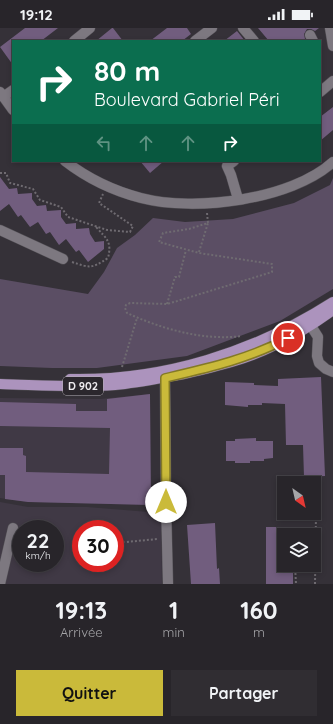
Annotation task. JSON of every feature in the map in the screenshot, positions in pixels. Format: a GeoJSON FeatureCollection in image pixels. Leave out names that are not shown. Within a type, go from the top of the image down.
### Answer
{"type":"FeatureCollection","features":[{"type":"Feature","properties":{"kind":"main road"},"geometry":{"type":"LineString","coordinates":[[0,377],[80,380],[158,372],[187,366],[253,345],[281,332],[333,302]]}},
{"type":"Feature","properties":{"kind":"main road","name":"D 902"},"geometry":{"type":"LineString","coordinates":[[0,384],[84,386],[116,385],[165,378],[215,367],[274,346],[311,326],[333,310]]}},
{"type":"Feature","properties":{"kind":"street"},"geometry":{"type":"LineString","coordinates":[[79,39],[90,28]]}},
{"type":"Feature","properties":{"kind":"street"},"geometry":{"type":"LineString","coordinates":[[196,40],[212,28]]}},
{"type":"Feature","properties":{"kind":"street"},"geometry":{"type":"LineString","coordinates":[[243,28],[253,40]]}},
{"type":"Feature","properties":{"kind":"street"},"geometry":{"type":"LineString","coordinates":[[330,28],[333,46]]}},
{"type":"Feature","properties":{"kind":"street"},"geometry":{"type":"LineString","coordinates":[[321,91],[333,81]]}},
{"type":"Feature","properties":{"kind":"street"},"geometry":{"type":"LineString","coordinates":[[12,90],[2,94],[12,109]]}},
{"type":"Feature","properties":{"kind":"street"},"geometry":{"type":"LineString","coordinates":[[66,162],[75,169],[107,185],[141,198],[167,203],[206,204],[274,192],[312,177],[333,162]]}},
{"type":"Feature","properties":{"kind":"street"},"geometry":{"type":"LineString","coordinates":[[227,163],[238,199]]}},
{"type":"Feature","properties":{"kind":"street"},"geometry":{"type":"LineString","coordinates":[[0,230],[64,259]]}},
{"type":"Feature","properties":{"kind":"street"},"geometry":{"type":"LineString","coordinates":[[311,326],[318,337],[317,356],[319,363],[326,369],[333,372]]}},
{"type":"Feature","properties":{"kind":"street"},"geometry":{"type":"LineString","coordinates":[[165,378],[168,584]]}},
{"type":"Feature","properties":{"kind":"street"},"geometry":{"type":"LineString","coordinates":[[0,584],[12,532]]}},
{"type":"Feature","properties":{"kind":"path"},"geometry":{"type":"LineString","coordinates":[[0,173],[6,173],[10,183],[33,189],[40,200],[61,207],[68,217],[106,230],[130,232],[133,226],[100,204],[107,185]]}},
{"type":"Feature","properties":{"kind":"path"},"geometry":{"type":"LineString","coordinates":[[199,253],[208,223],[206,204]]}},
{"type":"Feature","properties":{"kind":"path"},"geometry":{"type":"LineString","coordinates":[[208,223],[189,229],[163,233],[159,242],[199,253],[272,264],[272,272],[167,304],[136,302],[126,305],[125,308],[127,313],[162,327],[210,337],[248,336]]}},
{"type":"Feature","properties":{"kind":"path"},"geometry":{"type":"LineString","coordinates":[[64,259],[88,267],[96,266],[108,258],[110,247],[106,238],[96,226]]}},
{"type":"Feature","properties":{"kind":"path"},"geometry":{"type":"LineString","coordinates":[[167,304],[175,277],[179,277],[186,250]]}},
{"type":"Feature","properties":{"kind":"path"},"geometry":{"type":"LineString","coordinates":[[119,377],[137,318]]}},
{"type":"Feature","properties":{"kind":"path"},"geometry":{"type":"LineString","coordinates":[[315,584],[316,520]]}},
{"type":"Feature","properties":{"kind":"path"},"geometry":{"type":"LineString","coordinates":[[124,542],[167,538]]}},
{"type":"Feature","properties":{"kind":"path"},"geometry":{"type":"LineString","coordinates":[[295,572],[296,584]]}},
{"type":"Feature","properties":{"kind":"shaded area"},"geometry":{"type":"Polygon","coordinates":[[[333,178],[333,289],[280,321],[187,356],[97,368],[0,366],[0,279],[88,294],[104,272],[117,248],[135,235],[153,218],[185,222],[233,219],[294,203],[330,185],[333,178]]]}},
{"type":"Feature","properties":{"kind":"shaded area"},"geometry":{"type":"Polygon","coordinates":[[[150,394],[151,505],[28,502],[0,498],[0,398],[100,399],[150,394]]]}},
{"type":"Feature","properties":{"kind":"shaded area"},"geometry":{"type":"Polygon","coordinates":[[[0,502],[28,507],[87,507],[161,513],[162,584],[0,584],[0,502]]]}},
{"type":"Feature","properties":{"kind":"building"},"geometry":{"type":"Polygon","coordinates":[[[25,28],[58,28],[42,40],[12,40],[12,64],[0,47],[25,28]]]}},
{"type":"Feature","properties":{"kind":"building"},"geometry":{"type":"Polygon","coordinates":[[[112,28],[122,40],[97,40],[112,28]]]}},
{"type":"Feature","properties":{"kind":"building"},"geometry":{"type":"Polygon","coordinates":[[[167,28],[187,28],[191,34],[183,40],[151,40],[167,28]]]}},
{"type":"Feature","properties":{"kind":"building"},"geometry":{"type":"Polygon","coordinates":[[[258,28],[319,28],[315,31],[307,29],[304,34],[305,39],[304,40],[268,40],[258,28]]]}},
{"type":"Feature","properties":{"kind":"building"},"geometry":{"type":"Polygon","coordinates":[[[237,31],[244,40],[225,40],[237,31]]]}},
{"type":"Feature","properties":{"kind":"building"},"geometry":{"type":"Polygon","coordinates":[[[333,107],[333,130],[321,140],[321,116],[333,107]]]}},
{"type":"Feature","properties":{"kind":"building"},"geometry":{"type":"Polygon","coordinates":[[[141,162],[163,162],[150,173],[141,162]]]}},
{"type":"Feature","properties":{"kind":"building"},"geometry":{"type":"Polygon","coordinates":[[[0,177],[9,189],[17,188],[18,194],[32,193],[32,199],[37,206],[46,205],[47,211],[61,210],[61,217],[66,224],[76,223],[76,229],[89,228],[90,234],[95,242],[104,241],[104,249],[88,262],[79,250],[76,252],[66,239],[59,245],[50,232],[46,234],[38,222],[30,227],[21,215],[18,217],[9,204],[0,211],[0,177]]]}},
{"type":"Feature","properties":{"kind":"building"},"geometry":{"type":"Polygon","coordinates":[[[321,377],[325,476],[304,476],[303,445],[286,445],[285,404],[262,403],[262,405],[248,405],[248,407],[225,405],[225,382],[278,386],[278,379],[321,377]]]}},
{"type":"Feature","properties":{"kind":"building"},"geometry":{"type":"Polygon","coordinates":[[[150,394],[151,505],[28,502],[5,499],[5,475],[0,475],[0,448],[23,448],[23,455],[26,456],[26,472],[109,474],[110,428],[0,426],[0,402],[76,404],[76,411],[107,411],[107,399],[150,394]]]}},
{"type":"Feature","properties":{"kind":"building"},"geometry":{"type":"Polygon","coordinates":[[[256,438],[256,441],[273,441],[273,458],[264,459],[264,461],[250,461],[250,463],[235,463],[235,461],[226,461],[226,441],[256,438]]]}},
{"type":"Feature","properties":{"kind":"building"},"geometry":{"type":"Polygon","coordinates":[[[215,523],[217,569],[219,568],[220,584],[191,584],[187,525],[215,523]]]}},
{"type":"Feature","properties":{"kind":"building"},"geometry":{"type":"Polygon","coordinates":[[[266,527],[284,527],[277,528],[277,572],[293,572],[293,584],[266,584],[266,527]]]}},
{"type":"Feature","properties":{"kind":"route"},"geometry":{"type":"LineString","coordinates":[[166,502],[165,378],[215,367],[237,360],[265,350],[288,338]]}}]}
